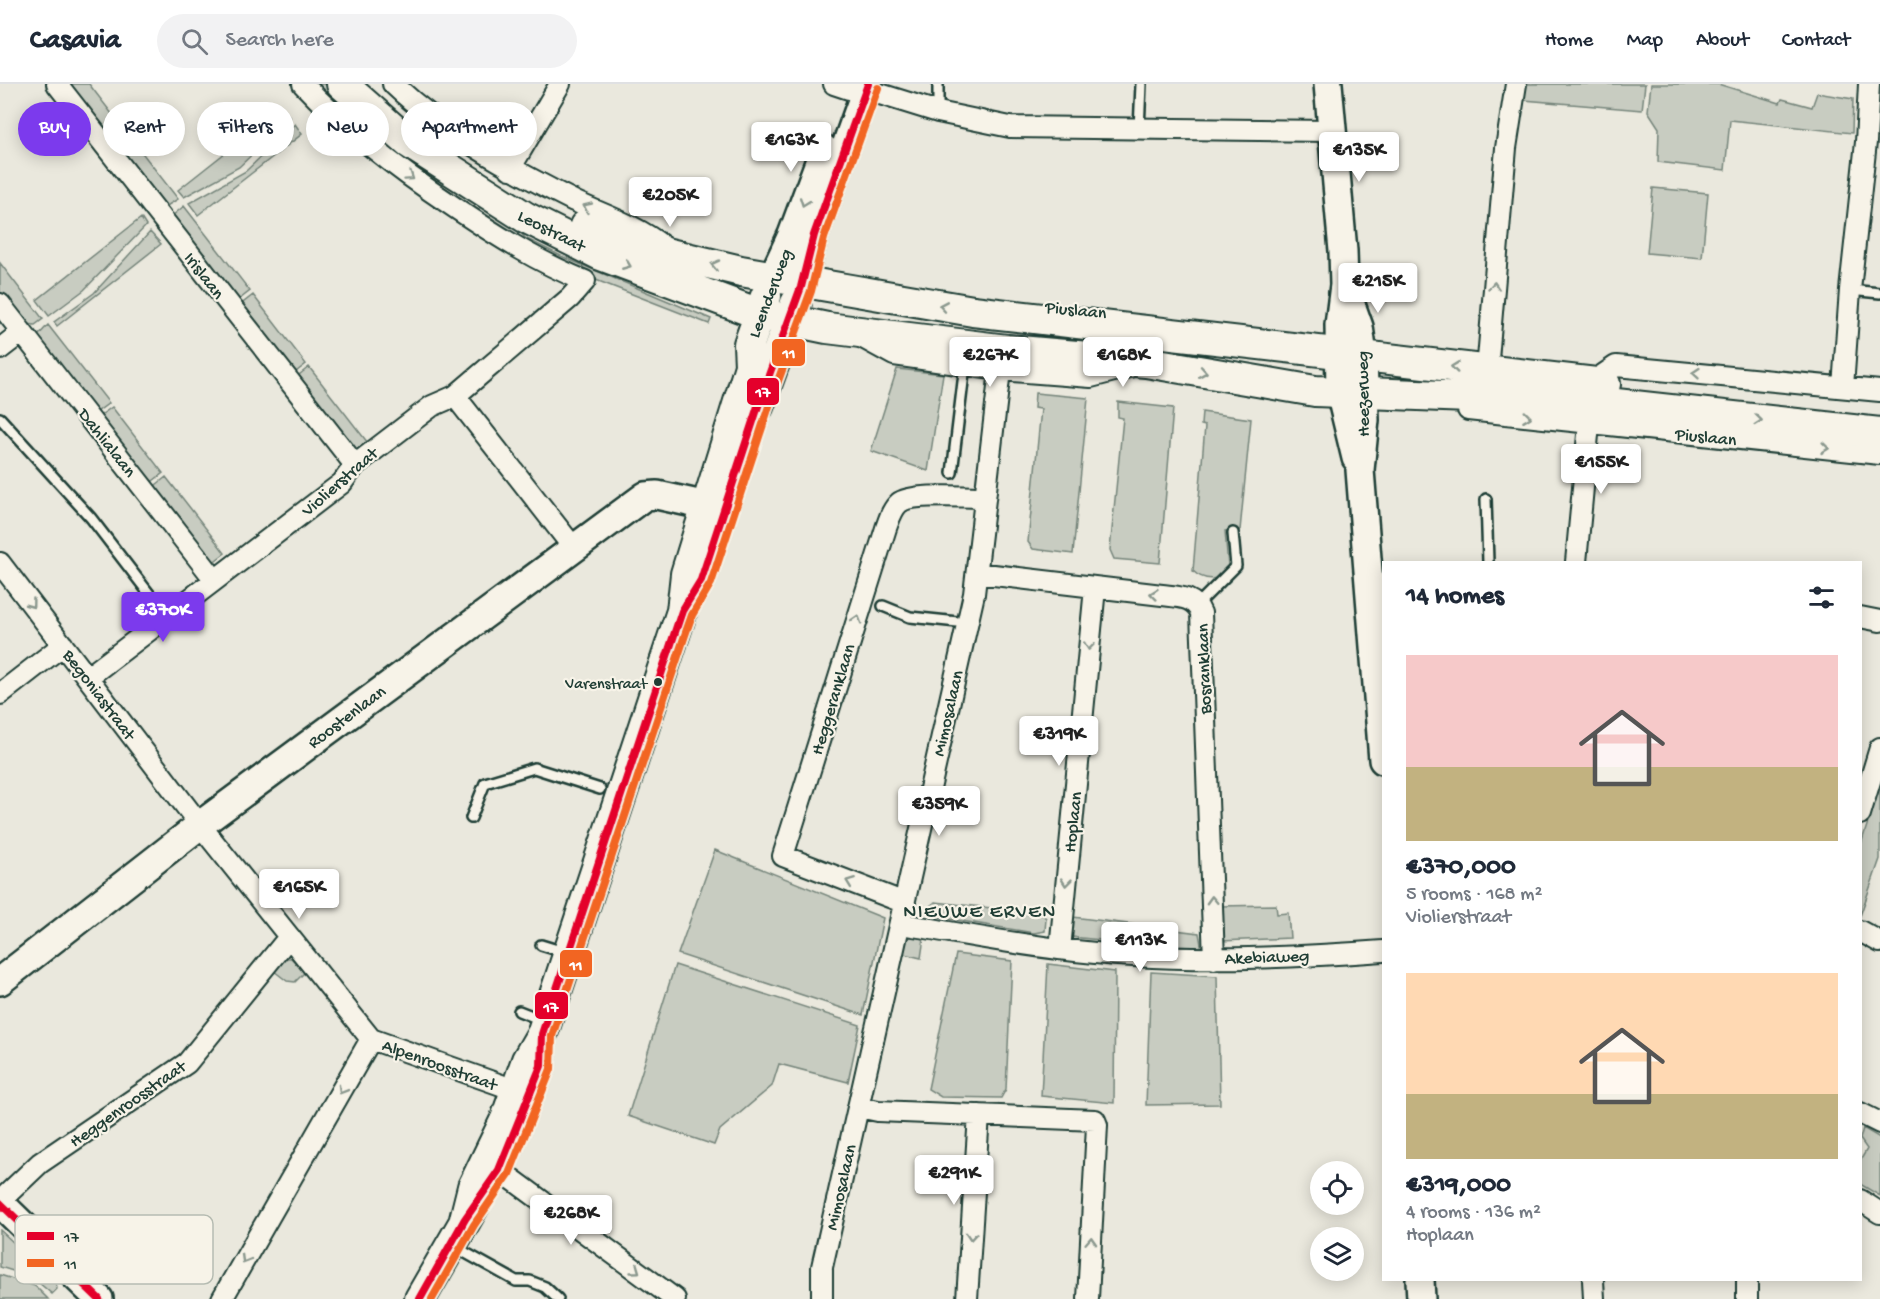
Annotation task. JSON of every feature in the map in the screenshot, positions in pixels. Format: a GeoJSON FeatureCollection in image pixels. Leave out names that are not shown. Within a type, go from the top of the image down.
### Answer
{"type":"FeatureCollection","features":[{"type":"Feature","properties":{"kind":"main road","name":"Leostraat"},"geometry":{"type":"LineString","coordinates":[[342,84],[408,142],[525,217],[610,258],[759,314],[790,321]]}},
{"type":"Feature","properties":{"kind":"main road","name":"Leostraat"},"geometry":{"type":"LineString","coordinates":[[369,84],[436,139],[535,201],[613,238],[676,256],[803,281]]}},
{"type":"Feature","properties":{"kind":"main road","name":"Leenderweg"},"geometry":{"type":"LineString","coordinates":[[682,611],[686,573],[750,366],[749,344],[773,276]]}},
{"type":"Feature","properties":{"kind":"main road","name":"Leenderweg"},"geometry":{"type":"LineString","coordinates":[[420,1299],[458,1232],[492,1166],[522,1097],[541,1066],[555,949],[682,611],[701,580],[771,368],[803,281]]}},
{"type":"Feature","properties":{"kind":"main road","name":"Piuslaan"},"geometry":{"type":"LineString","coordinates":[[803,281],[974,311],[1591,383],[1880,412]]}},
{"type":"Feature","properties":{"kind":"main road","name":"Piuslaan"},"geometry":{"type":"LineString","coordinates":[[790,321],[1007,350],[1146,362],[1315,391],[1598,402],[1880,433]]}},
{"type":"Feature","properties":{"kind":"street","name":"Irislaan"},"geometry":{"type":"LineString","coordinates":[[57,84],[355,465]]}},
{"type":"Feature","properties":{"kind":"street","name":"Leostraat"},"geometry":{"type":"LineString","coordinates":[[303,84],[342,122],[406,175],[512,245],[585,281]]}},
{"type":"Feature","properties":{"kind":"street","name":"Leostraat"},"geometry":{"type":"LineString","coordinates":[[393,84],[453,132],[510,169],[590,209],[642,230],[676,256]]}},
{"type":"Feature","properties":{"kind":"street"},"geometry":{"type":"LineString","coordinates":[[510,169],[560,84]]}},
{"type":"Feature","properties":{"kind":"street","name":"Heezerweg"},"geometry":{"type":"LineString","coordinates":[[1328,84],[1344,285],[1340,310],[1351,354],[1352,392],[1365,420],[1360,470],[1382,747]]}},
{"type":"Feature","properties":{"kind":"street"},"geometry":{"type":"LineString","coordinates":[[1487,371],[1506,148],[1516,84]]}},
{"type":"Feature","properties":{"kind":"street"},"geometry":{"type":"LineString","coordinates":[[1843,387],[1850,290],[1866,142],[1869,84]]}},
{"type":"Feature","properties":{"kind":"street"},"geometry":{"type":"LineString","coordinates":[[853,86],[938,112],[1010,127],[1332,130]]}},
{"type":"Feature","properties":{"kind":"street","name":"Leenderweg"},"geometry":{"type":"LineString","coordinates":[[773,276],[792,235],[833,122],[853,86]]}},
{"type":"Feature","properties":{"kind":"street","name":"Leenderweg"},"geometry":{"type":"LineString","coordinates":[[803,281],[814,235],[849,130],[853,86]]}},
{"type":"Feature","properties":{"kind":"street","name":"Violierstraat"},"geometry":{"type":"LineString","coordinates":[[88,677],[342,483],[355,465],[432,406],[455,396],[570,298],[585,281]]}},
{"type":"Feature","properties":{"kind":"street","name":"Dahlialaan"},"geometry":{"type":"LineString","coordinates":[[0,304],[215,580]]}},
{"type":"Feature","properties":{"kind":"street","name":"Piuslaan"},"geometry":{"type":"LineString","coordinates":[[848,330],[894,356],[1000,370],[1091,377],[1146,362]]}},
{"type":"Feature","properties":{"kind":"street"},"geometry":{"type":"LineString","coordinates":[[0,349],[22,332]]}},
{"type":"Feature","properties":{"kind":"street"},"geometry":{"type":"LineString","coordinates":[[1591,383],[1616,366],[1880,391]]}},
{"type":"Feature","properties":{"kind":"street","name":"Mimosalaan"},"geometry":{"type":"LineString","coordinates":[[822,1299],[822,1267],[967,623],[976,573],[1000,370]]}},
{"type":"Feature","properties":{"kind":"street"},"geometry":{"type":"LineString","coordinates":[[455,396],[573,548]]}},
{"type":"Feature","properties":{"kind":"street","name":"Piuslaan"},"geometry":{"type":"LineString","coordinates":[[1426,396],[1469,410],[1880,454]]}},
{"type":"Feature","properties":{"kind":"street"},"geometry":{"type":"LineString","coordinates":[[1576,561],[1588,424]]}},
{"type":"Feature","properties":{"kind":"street","name":"Roostenlaan"},"geometry":{"type":"LineString","coordinates":[[0,981],[200,825],[645,496],[657,495],[707,506]]}},
{"type":"Feature","properties":{"kind":"street","name":"Heggeranklaan"},"geometry":{"type":"LineString","coordinates":[[905,903],[783,856],[885,528],[894,510],[900,501],[913,498],[985,497]]}},
{"type":"Feature","properties":{"kind":"street","name":"Begoniastraat"},"geometry":{"type":"LineString","coordinates":[[0,563],[200,825]]}},
{"type":"Feature","properties":{"kind":"street","name":"Bosranklaan"},"geometry":{"type":"LineString","coordinates":[[976,573],[1187,598],[1197,605],[1201,613],[1214,959]]}},
{"type":"Feature","properties":{"kind":"street","name":"Hoplaan"},"geometry":{"type":"LineString","coordinates":[[1060,950],[1095,588]]}},
{"type":"Feature","properties":{"kind":"street"},"geometry":{"type":"LineString","coordinates":[[1862,617],[1880,621]]}},
{"type":"Feature","properties":{"kind":"street"},"geometry":{"type":"LineString","coordinates":[[0,694],[63,645]]}},
{"type":"Feature","properties":{"kind":"street"},"geometry":{"type":"LineString","coordinates":[[1862,807],[1880,748]]}},
{"type":"Feature","properties":{"kind":"street","name":"Alpenroosstraat"},"geometry":{"type":"LineString","coordinates":[[200,825],[371,1039],[501,1085],[522,1097]]}},
{"type":"Feature","properties":{"kind":"street","name":"Akebiaweg"},"geometry":{"type":"LineString","coordinates":[[901,924],[1060,950],[1214,959],[1382,951]]}},
{"type":"Feature","properties":{"kind":"street"},"geometry":{"type":"LineString","coordinates":[[1862,932],[1880,942]]}},
{"type":"Feature","properties":{"kind":"street","name":"Heggenroosstraat"},"geometry":{"type":"LineString","coordinates":[[0,1202],[40,1163],[187,1063],[289,937]]}},
{"type":"Feature","properties":{"kind":"street"},"geometry":{"type":"LineString","coordinates":[[222,1299],[371,1039]]}},
{"type":"Feature","properties":{"kind":"street"},"geometry":{"type":"LineString","coordinates":[[858,1107],[878,1111],[1095,1120],[1097,1125],[1088,1299]]}},
{"type":"Feature","properties":{"kind":"street"},"geometry":{"type":"LineString","coordinates":[[1862,1114],[1880,1123]]}},
{"type":"Feature","properties":{"kind":"street"},"geometry":{"type":"LineString","coordinates":[[967,1299],[979,1115]]}},
{"type":"Feature","properties":{"kind":"street"},"geometry":{"type":"LineString","coordinates":[[492,1166],[675,1299]]}},
{"type":"Feature","properties":{"kind":"street"},"geometry":{"type":"LineString","coordinates":[[1862,1201],[1880,1213]]}},
{"type":"Feature","properties":{"kind":"street"},"geometry":{"type":"LineString","coordinates":[[0,1202],[15,1217]]}},
{"type":"Feature","properties":{"kind":"street"},"geometry":{"type":"LineString","coordinates":[[1420,1281],[1421,1299]]}},
{"type":"Feature","properties":{"kind":"street"},"geometry":{"type":"LineString","coordinates":[[1593,1281],[1594,1299]]}},
{"type":"Feature","properties":{"kind":"street"},"geometry":{"type":"LineString","coordinates":[[1746,1281],[1747,1299]]}},
{"type":"Feature","properties":{"kind":"street"},"geometry":{"type":"LineString","coordinates":[[84,1284],[99,1299]]}},
{"type":"Feature","properties":{"kind":"lane"},"geometry":{"type":"LineString","coordinates":[[938,84],[938,112]]}},
{"type":"Feature","properties":{"kind":"lane"},"geometry":{"type":"LineString","coordinates":[[1139,130],[1141,84]]}},
{"type":"Feature","properties":{"kind":"lane"},"geometry":{"type":"LineString","coordinates":[[1850,290],[1880,293]]}},
{"type":"Feature","properties":{"kind":"lane"},"geometry":{"type":"LineString","coordinates":[[952,474],[965,365]]}},
{"type":"Feature","properties":{"kind":"lane"},"geometry":{"type":"LineString","coordinates":[[0,417],[91,518],[167,617]]}},
{"type":"Feature","properties":{"kind":"lane"},"geometry":{"type":"LineString","coordinates":[[1486,499],[1488,561]]}},
{"type":"Feature","properties":{"kind":"lane"},"geometry":{"type":"LineString","coordinates":[[1197,605],[1236,566],[1233,533]]}},
{"type":"Feature","properties":{"kind":"lane"},"geometry":{"type":"LineString","coordinates":[[883,606],[910,617],[967,623]]}},
{"type":"Feature","properties":{"kind":"lane"},"geometry":{"type":"LineString","coordinates":[[471,818],[485,783],[534,768],[600,789]]}},
{"type":"Feature","properties":{"kind":"lane"},"geometry":{"type":"LineString","coordinates":[[519,1011],[544,1028]]}},
{"type":"Feature","properties":{"kind":"lane"},"geometry":{"type":"LineString","coordinates":[[458,1232],[516,1281],[530,1281],[545,1287],[558,1299]]}},
{"type":"Feature","properties":{"kind":"shaded area"},"geometry":{"type":"Polygon","coordinates":[[[66,84],[89,84],[103,102],[103,131],[91,116],[91,102],[80,102],[66,84]]]}},
{"type":"Feature","properties":{"kind":"shaded area"},"geometry":{"type":"Polygon","coordinates":[[[309,84],[326,84],[346,102],[330,102],[309,84]]]}},
{"type":"Feature","properties":{"kind":"shaded area"},"geometry":{"type":"Polygon","coordinates":[[[1526,84],[1645,84],[1642,110],[1524,100],[1526,84]]]}},
{"type":"Feature","properties":{"kind":"shaded area"},"geometry":{"type":"Polygon","coordinates":[[[1651,84],[1718,84],[1780,103],[1782,99],[1812,107],[1817,93],[1853,99],[1852,133],[1730,120],[1725,170],[1658,162],[1659,128],[1648,111],[1651,84]]]}},
{"type":"Feature","properties":{"kind":"shaded area"},"geometry":{"type":"Polygon","coordinates":[[[294,125],[302,134],[294,140],[294,125]]]}},
{"type":"Feature","properties":{"kind":"shaded area"},"geometry":{"type":"Polygon","coordinates":[[[389,136],[401,145],[401,156],[418,156],[511,220],[525,238],[561,256],[711,319],[709,324],[560,266],[410,172],[389,154],[389,136]]]}},
{"type":"Feature","properties":{"kind":"shaded area"},"geometry":{"type":"Polygon","coordinates":[[[123,156],[145,156],[178,199],[165,207],[123,156]]]}},
{"type":"Feature","properties":{"kind":"shaded area"},"geometry":{"type":"Polygon","coordinates":[[[221,156],[250,156],[239,167],[184,197],[178,190],[221,156]]]}},
{"type":"Feature","properties":{"kind":"shaded area"},"geometry":{"type":"Polygon","coordinates":[[[262,156],[274,156],[198,215],[189,203],[246,171],[262,156]]]}},
{"type":"Feature","properties":{"kind":"shaded area"},"geometry":{"type":"Polygon","coordinates":[[[1653,188],[1708,193],[1702,258],[1647,253],[1653,188]]]}},
{"type":"Feature","properties":{"kind":"shaded area"},"geometry":{"type":"Polygon","coordinates":[[[184,206],[250,291],[236,302],[172,216],[184,206]]]}},
{"type":"Feature","properties":{"kind":"shaded area"},"geometry":{"type":"Polygon","coordinates":[[[141,218],[146,226],[84,290],[49,316],[37,300],[141,218]]]}},
{"type":"Feature","properties":{"kind":"shaded area"},"geometry":{"type":"Polygon","coordinates":[[[150,232],[161,244],[57,326],[54,322],[94,293],[150,232]]]}},
{"type":"Feature","properties":{"kind":"shaded area"},"geometry":{"type":"Polygon","coordinates":[[[0,263],[43,319],[35,325],[24,324],[0,293],[0,263]]]}},
{"type":"Feature","properties":{"kind":"shaded area"},"geometry":{"type":"Polygon","coordinates":[[[253,295],[306,364],[292,375],[239,306],[253,295]]]}},
{"type":"Feature","properties":{"kind":"shaded area"},"geometry":{"type":"Polygon","coordinates":[[[48,325],[109,403],[94,414],[36,338],[48,325]]]}},
{"type":"Feature","properties":{"kind":"shaded area"},"geometry":{"type":"Polygon","coordinates":[[[309,367],[368,443],[357,450],[353,449],[295,378],[309,367]]]}},
{"type":"Feature","properties":{"kind":"shaded area"},"geometry":{"type":"Polygon","coordinates":[[[897,369],[943,374],[928,471],[871,451],[897,369]]]}},
{"type":"Feature","properties":{"kind":"shaded area"},"geometry":{"type":"Polygon","coordinates":[[[1035,393],[1088,398],[1073,554],[1033,549],[1028,542],[1041,409],[1034,408],[1035,393]]]}},
{"type":"Feature","properties":{"kind":"shaded area"},"geometry":{"type":"Polygon","coordinates":[[[1118,402],[1173,408],[1160,563],[1114,559],[1110,550],[1123,418],[1118,417],[1118,402]]]}},
{"type":"Feature","properties":{"kind":"shaded area"},"geometry":{"type":"Polygon","coordinates":[[[112,407],[163,473],[149,484],[97,418],[112,407]]]}},
{"type":"Feature","properties":{"kind":"shaded area"},"geometry":{"type":"Polygon","coordinates":[[[1202,412],[1251,419],[1240,530],[1225,531],[1228,566],[1218,578],[1214,579],[1201,577],[1193,571],[1205,426],[1201,425],[1202,412]]]}},
{"type":"Feature","properties":{"kind":"shaded area"},"geometry":{"type":"Polygon","coordinates":[[[166,477],[225,553],[212,563],[152,488],[166,477]]]}},
{"type":"Feature","properties":{"kind":"shaded area"},"geometry":{"type":"Polygon","coordinates":[[[1880,785],[1880,859],[1862,910],[1862,841],[1880,785]]]}},
{"type":"Feature","properties":{"kind":"shaded area"},"geometry":{"type":"Polygon","coordinates":[[[715,850],[883,918],[863,1015],[678,954],[715,850]]]}},
{"type":"Feature","properties":{"kind":"shaded area"},"geometry":{"type":"Polygon","coordinates":[[[935,902],[1040,913],[1046,918],[1045,931],[1034,933],[932,916],[929,907],[935,902]]]}},
{"type":"Feature","properties":{"kind":"shaded area"},"geometry":{"type":"Polygon","coordinates":[[[1276,905],[1277,914],[1288,913],[1290,938],[1221,941],[1219,906],[1276,905]]]}},
{"type":"Feature","properties":{"kind":"shaded area"},"geometry":{"type":"Polygon","coordinates":[[[1073,917],[1199,933],[1202,950],[1071,937],[1073,917]]]}},
{"type":"Feature","properties":{"kind":"shaded area"},"geometry":{"type":"Polygon","coordinates":[[[913,935],[924,938],[921,958],[900,953],[905,941],[913,935]]]}},
{"type":"Feature","properties":{"kind":"shaded area"},"geometry":{"type":"Polygon","coordinates":[[[956,954],[1012,961],[1006,1089],[1001,1098],[941,1097],[928,1089],[956,954]]]}},
{"type":"Feature","properties":{"kind":"shaded area"},"geometry":{"type":"Polygon","coordinates":[[[285,958],[291,958],[305,972],[295,982],[287,981],[274,971],[285,958]]]}},
{"type":"Feature","properties":{"kind":"shaded area"},"geometry":{"type":"Polygon","coordinates":[[[1048,964],[1115,972],[1114,1103],[1041,1096],[1048,964]]]}},
{"type":"Feature","properties":{"kind":"shaded area"},"geometry":{"type":"Polygon","coordinates":[[[675,965],[860,1025],[848,1082],[779,1064],[772,1086],[720,1130],[714,1145],[628,1116],[675,965]]]}},
{"type":"Feature","properties":{"kind":"shaded area"},"geometry":{"type":"Polygon","coordinates":[[[1151,972],[1217,976],[1220,1104],[1146,1105],[1151,972]]]}},
{"type":"Feature","properties":{"kind":"shaded area"},"geometry":{"type":"Polygon","coordinates":[[[1863,1128],[1880,1138],[1880,1196],[1862,1185],[1862,1158],[1867,1149],[1862,1142],[1863,1128]]]}},
{"type":"Feature","properties":{"kind":"shaded area"},"geometry":{"type":"Polygon","coordinates":[[[0,1230],[15,1244],[15,1272],[0,1267],[0,1230]]]}},
{"type":"Feature","properties":{"kind":"shaded area"},"geometry":{"type":"Polygon","coordinates":[[[0,1275],[15,1280],[15,1284],[35,1286],[48,1299],[0,1299],[0,1275]]]}},
{"type":"Feature","properties":{"kind":"shaded area"},"geometry":{"type":"Polygon","coordinates":[[[40,1284],[56,1284],[57,1289],[52,1294],[40,1284]]]}},
{"type":"Feature","properties":{"kind":"transit line","name":"17"},"geometry":{"type":"LineString","coordinates":[[420,1299],[465,1219],[499,1170],[541,1066],[542,1034],[675,632],[682,611],[701,580],[761,397],[801,287],[814,235],[868,84]]}},
{"type":"Feature","properties":{"kind":"transit line","name":"11"},"geometry":{"type":"LineString","coordinates":[[432,1299],[474,1225],[509,1174],[551,1069],[552,1036],[685,635],[692,615],[711,583],[771,400],[811,291],[824,238],[878,88]]}},
{"type":"Feature","properties":{"kind":"transit line","name":"17"},"geometry":{"type":"LineString","coordinates":[[0,1203],[15,1218]]}},
{"type":"Feature","properties":{"kind":"transit line","name":"17"},"geometry":{"type":"LineString","coordinates":[[84,1284],[99,1299]]}},
{"type":"Feature","properties":{"kind":"place","name":"Varenstraat"},"geometry":{"type":"Point","coordinates":[658,682]}},
{"type":"Feature","properties":{"kind":"district","name":"NIEUWE ERVEN"},"geometry":{"type":"Point","coordinates":[980,910]}}]}
